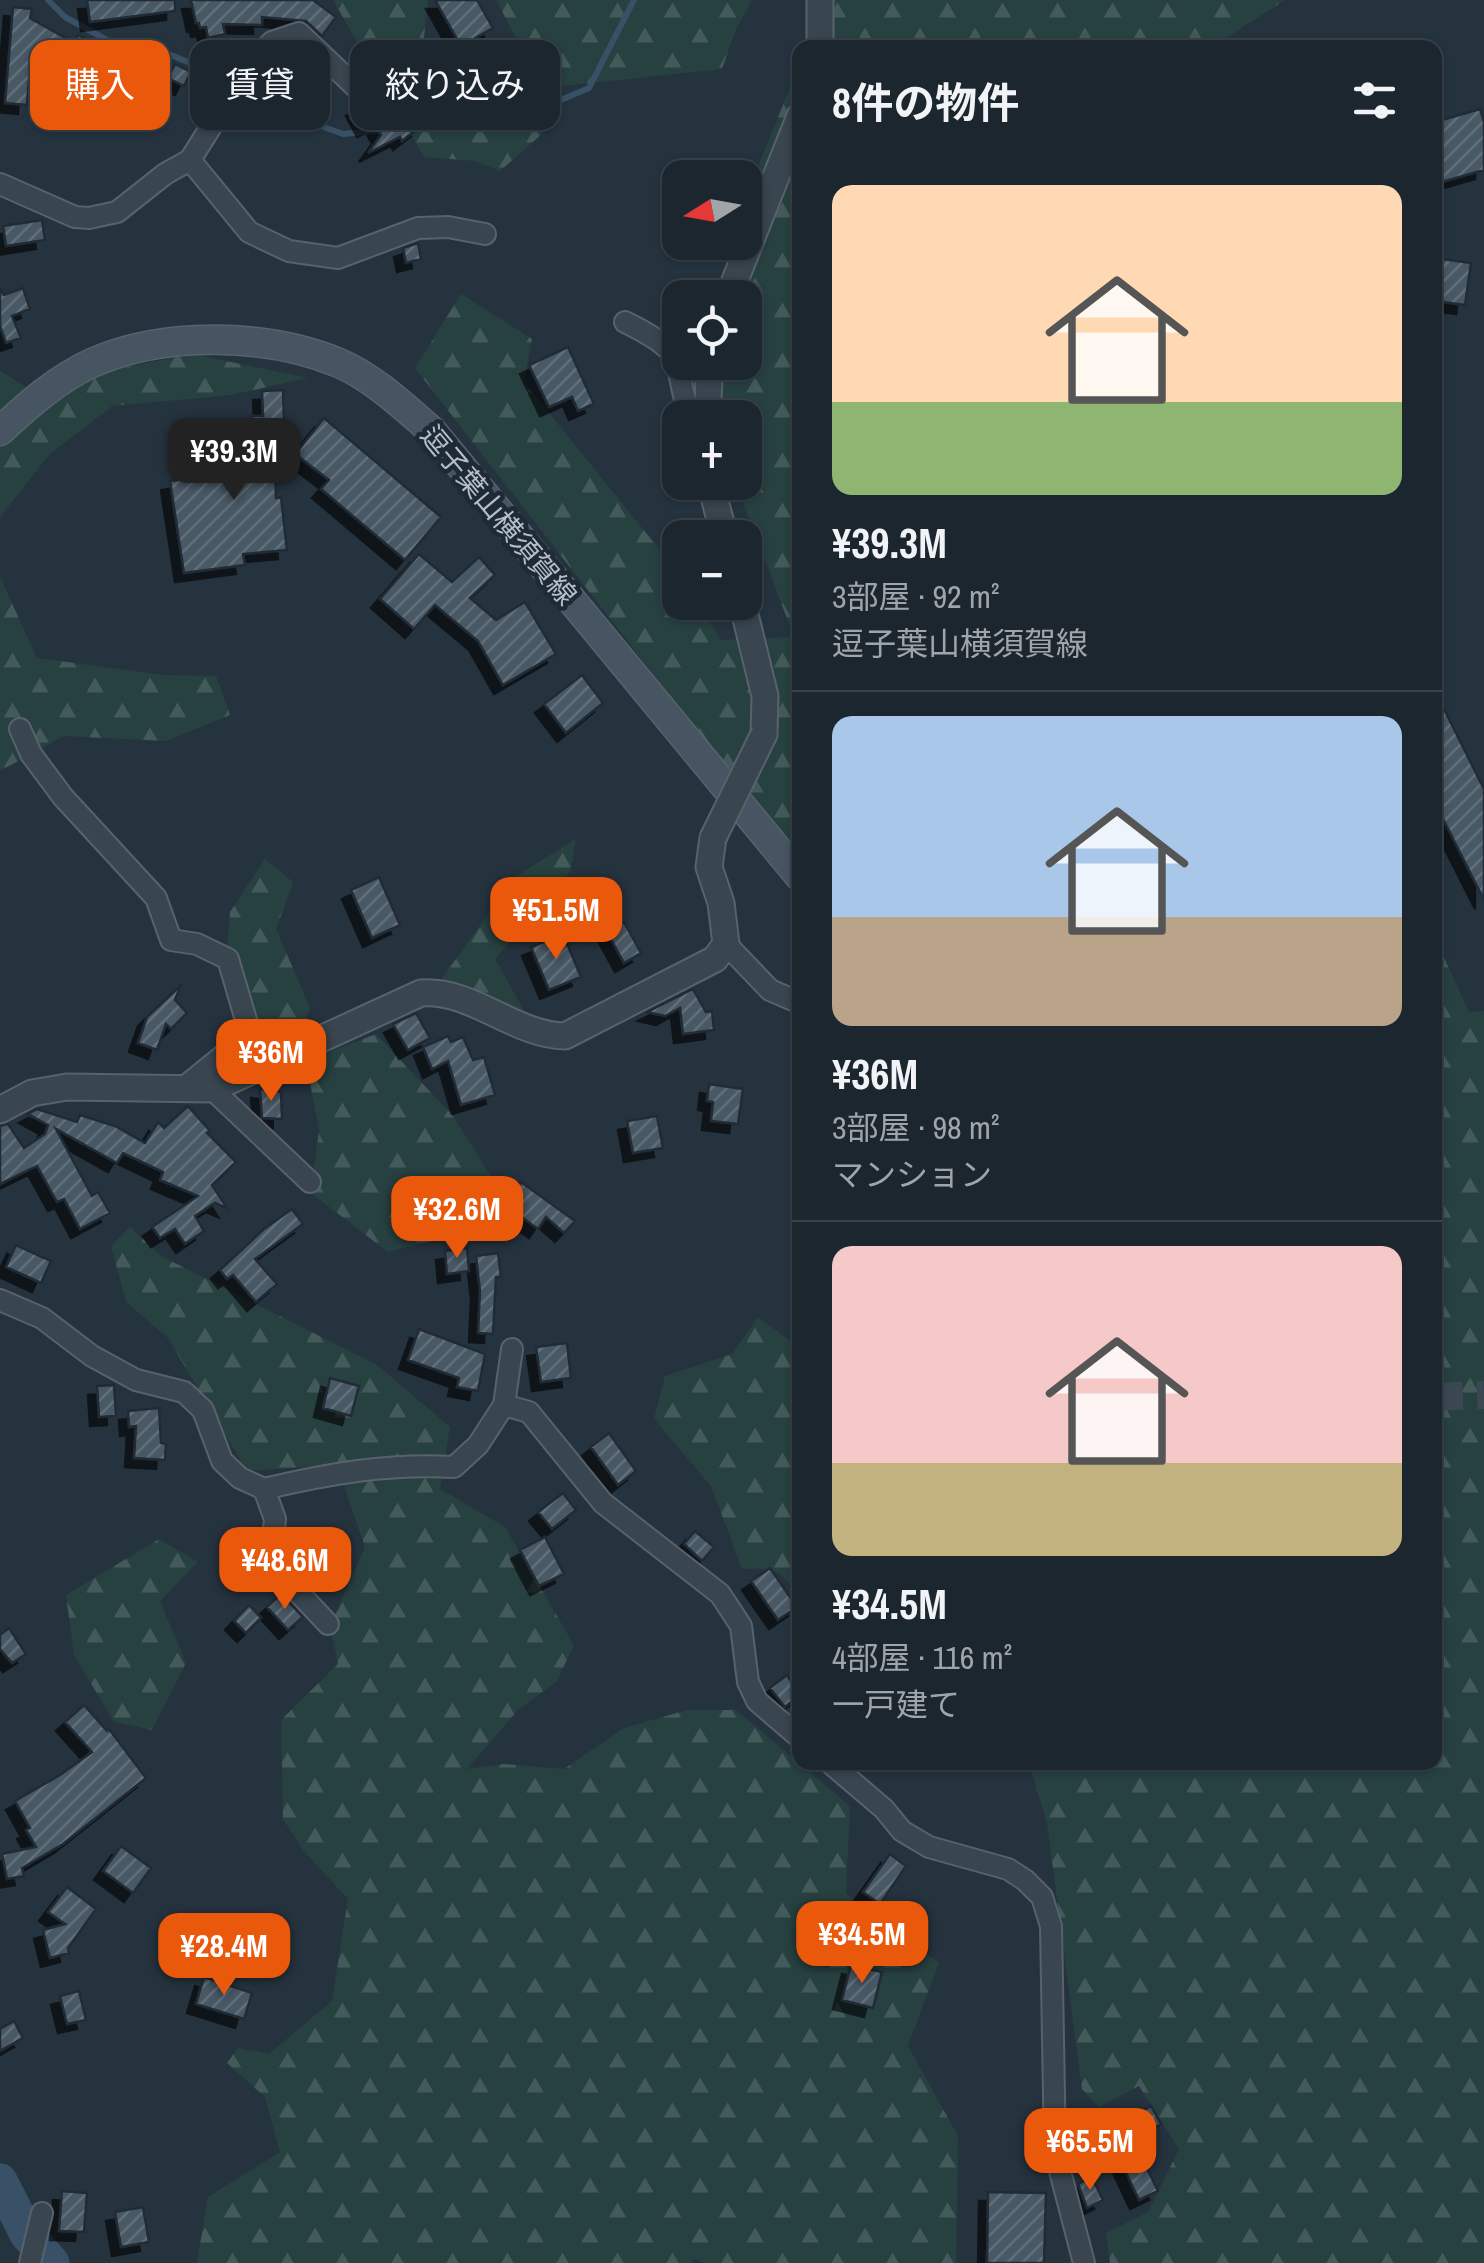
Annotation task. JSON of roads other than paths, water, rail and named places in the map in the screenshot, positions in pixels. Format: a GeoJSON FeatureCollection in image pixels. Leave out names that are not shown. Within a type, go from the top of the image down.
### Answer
{"type":"FeatureCollection","features":[{"type":"Feature","properties":{"kind":"main road","name":"逗子葉山横須賀線"},"geometry":{"type":"LineString","coordinates":[[0,431],[65,379],[93,363],[148,346],[226,338],[278,346],[340,364],[388,393],[432,431],[792,867]]}},
{"type":"Feature","properties":{"kind":"street"},"geometry":{"type":"LineString","coordinates":[[820,0],[820,40]]}},
{"type":"Feature","properties":{"kind":"street"},"geometry":{"type":"LineString","coordinates":[[0,184],[75,216],[90,218],[117,212],[165,174],[190,160],[250,63],[272,42],[299,33],[350,81]]}},
{"type":"Feature","properties":{"kind":"street"},"geometry":{"type":"LineString","coordinates":[[735,280],[792,136]]}},
{"type":"Feature","properties":{"kind":"street"},"geometry":{"type":"LineString","coordinates":[[190,160],[249,232],[290,251],[338,258],[418,228],[448,227],[485,234]]}},
{"type":"Feature","properties":{"kind":"street"},"geometry":{"type":"LineString","coordinates":[[625,322],[661,340],[679,363],[686,400]]}},
{"type":"Feature","properties":{"kind":"street"},"geometry":{"type":"LineString","coordinates":[[746,620],[765,696],[764,734],[713,838],[708,857],[721,903],[726,944],[770,990],[792,1000]]}},
{"type":"Feature","properties":{"kind":"street"},"geometry":{"type":"LineString","coordinates":[[20,729],[31,754],[63,797],[156,898],[171,940],[196,944],[228,959],[247,1036],[183,1088]]}},
{"type":"Feature","properties":{"kind":"street"},"geometry":{"type":"LineString","coordinates":[[0,1110],[32,1093],[67,1087],[212,1089],[422,994],[441,992],[544,1036],[565,1036],[715,959],[726,944]]}},
{"type":"Feature","properties":{"kind":"street"},"geometry":{"type":"LineString","coordinates":[[212,1089],[310,1182]]}},
{"type":"Feature","properties":{"kind":"street"},"geometry":{"type":"LineString","coordinates":[[0,1300],[42,1318],[92,1356],[136,1380],[184,1392],[203,1410],[222,1462],[240,1478],[264,1490],[338,1472],[413,1465],[454,1467],[478,1445],[504,1406],[512,1350]]}},
{"type":"Feature","properties":{"kind":"street"},"geometry":{"type":"LineString","coordinates":[[504,1406],[529,1412],[603,1503],[720,1594],[740,1626],[748,1682],[757,1701],[792,1731]]}},
{"type":"Feature","properties":{"kind":"street"},"geometry":{"type":"LineString","coordinates":[[264,1490],[275,1519],[271,1562],[328,1624]]}},
{"type":"Feature","properties":{"kind":"street"},"geometry":{"type":"LineString","coordinates":[[838,1770],[884,1809],[902,1831],[928,1848],[1008,1869],[1042,1896],[1051,1926],[1055,2152],[1084,2263]]}},
{"type":"Feature","properties":{"kind":"street"},"geometry":{"type":"LineString","coordinates":[[30,2263],[42,2212]]}},
{"type":"Feature","properties":{"kind":"waterway"},"geometry":{"type":"LineString","coordinates":[[48,0],[65,17],[127,51],[166,53],[252,91],[282,112],[343,134],[387,130]]}},
{"type":"Feature","properties":{"kind":"waterway"},"geometry":{"type":"LineString","coordinates":[[560,100],[589,88],[634,0]]}},
{"type":"Feature","properties":{"kind":"waterway"},"geometry":{"type":"LineString","coordinates":[[0,2181],[27,2234],[52,2263]]}},
{"type":"Feature","properties":{"kind":"waterway"},"geometry":{"type":"LineString","coordinates":[[0,2199],[7,2196]]}},
{"type":"Feature","properties":{"kind":"tunnel"},"geometry":{"type":"LineString","coordinates":[[1442,1397],[1484,1395]]}}]}
